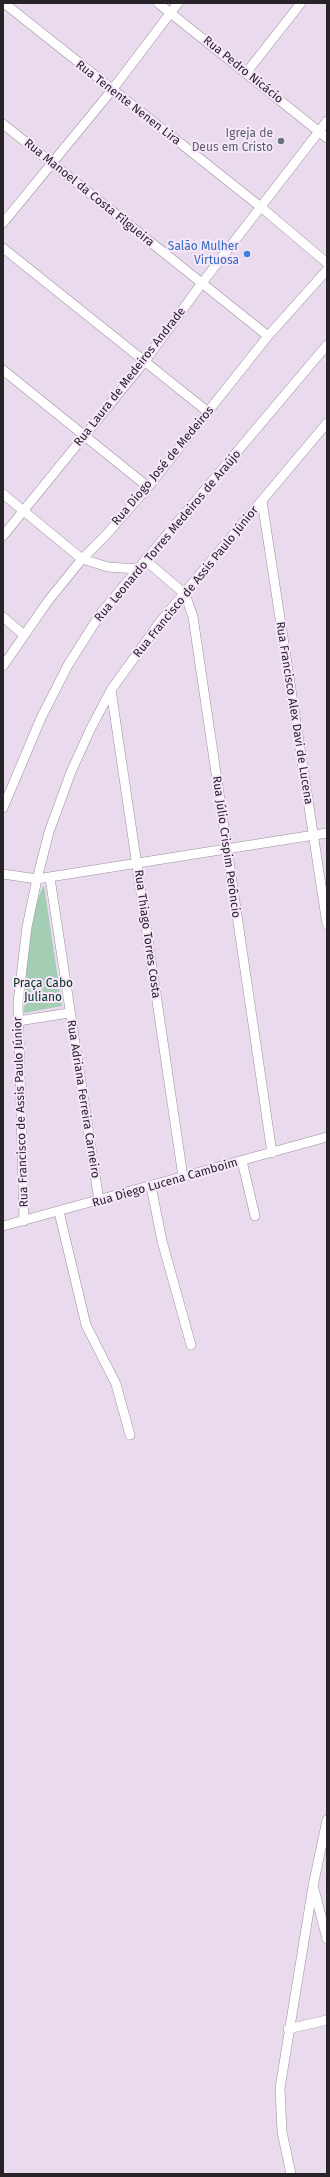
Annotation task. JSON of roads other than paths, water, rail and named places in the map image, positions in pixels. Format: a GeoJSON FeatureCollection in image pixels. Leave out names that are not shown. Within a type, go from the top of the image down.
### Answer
{"type":"FeatureCollection","features":[{"type":"Feature","properties":{"kind":"street","name":"Rua Tenente Nenen Lira"},"geometry":{"type":"LineString","coordinates":[[4,3],[262,208],[327,263]]}},
{"type":"Feature","properties":{"kind":"street","name":"Rua Pedro Nicácio"},"geometry":{"type":"LineString","coordinates":[[158,3],[327,138]]}},
{"type":"Feature","properties":{"kind":"street"},"geometry":{"type":"LineString","coordinates":[[3,224],[51,163],[112,90],[178,3]]}},
{"type":"Feature","properties":{"kind":"street"},"geometry":{"type":"LineString","coordinates":[[246,74],[301,3]]}},
{"type":"Feature","properties":{"kind":"street","name":"Rua Laura de Medeiros Andrade"},"geometry":{"type":"LineString","coordinates":[[3,536],[145,361],[202,283],[262,208],[327,121]]}},
{"type":"Feature","properties":{"kind":"street","name":"Rua Manoel da Costa Filgueira"},"geometry":{"type":"LineString","coordinates":[[3,124],[268,336]]}},
{"type":"Feature","properties":{"kind":"street"},"geometry":{"type":"LineString","coordinates":[[3,248],[208,412]]}},
{"type":"Feature","properties":{"kind":"street","name":"Rua Diogo José de Medeiros"},"geometry":{"type":"LineString","coordinates":[[3,666],[24,635],[82,559],[106,535],[148,487],[268,336],[327,270]]}},
{"type":"Feature","properties":{"kind":"street","name":"Rua Leonardo Torres Medeiros de Araújo"},"geometry":{"type":"LineString","coordinates":[[3,808],[40,718],[68,665],[102,613],[327,345]]}},
{"type":"Feature","properties":{"kind":"street"},"geometry":{"type":"LineString","coordinates":[[3,370],[148,487]]}},
{"type":"Feature","properties":{"kind":"street","name":"Rua Francisco de Assis Paulo Júnior"},"geometry":{"type":"LineString","coordinates":[[24,1221],[18,1002],[22,963],[37,879],[49,832],[90,730],[111,690],[160,622],[327,424]]}},
{"type":"Feature","properties":{"kind":"street"},"geometry":{"type":"LineString","coordinates":[[3,494],[82,559],[108,567],[138,569]]}},
{"type":"Feature","properties":{"kind":"street","name":"Rua Francisco Alex Davi de Lucena"},"geometry":{"type":"LineString","coordinates":[[262,501],[327,924]]}},
{"type":"Feature","properties":{"kind":"street"},"geometry":{"type":"LineString","coordinates":[[145,560],[185,594]]}},
{"type":"Feature","properties":{"kind":"street","name":"Rua Júlio Crispim Perôncio"},"geometry":{"type":"LineString","coordinates":[[185,594],[193,617],[272,1153]]}},
{"type":"Feature","properties":{"kind":"street"},"geometry":{"type":"LineString","coordinates":[[3,617],[24,635]]}},
{"type":"Feature","properties":{"kind":"street","name":"Rua Thiago Torres Costa"},"geometry":{"type":"LineString","coordinates":[[111,690],[183,1177]]}},
{"type":"Feature","properties":{"kind":"street"},"geometry":{"type":"LineString","coordinates":[[3,874],[37,879],[50,878],[136,862],[327,833]]}},
{"type":"Feature","properties":{"kind":"street","name":"Rua Adriana Ferreira Carneiro"},"geometry":{"type":"LineString","coordinates":[[50,878],[69,1013],[99,1201]]}},
{"type":"Feature","properties":{"kind":"street"},"geometry":{"type":"LineString","coordinates":[[18,1021],[69,1013]]}},
{"type":"Feature","properties":{"kind":"street","name":"Rua Diego Lucena Camboim"},"geometry":{"type":"LineString","coordinates":[[3,1226],[242,1162],[327,1137]]}},
{"type":"Feature","properties":{"kind":"street"},"geometry":{"type":"LineString","coordinates":[[242,1162],[255,1216]]}},
{"type":"Feature","properties":{"kind":"street"},"geometry":{"type":"LineString","coordinates":[[151,1186],[162,1241],[191,1345]]}},
{"type":"Feature","properties":{"kind":"street"},"geometry":{"type":"LineString","coordinates":[[59,1212],[86,1325],[116,1384],[130,1435]]}},
{"type":"Feature","properties":{"kind":"street"},"geometry":{"type":"LineString","coordinates":[[291,2174],[282,2132],[280,2088],[288,2029],[313,1886],[327,1820]]}},
{"type":"Feature","properties":{"kind":"street"},"geometry":{"type":"LineString","coordinates":[[313,1886],[327,1939]]}},
{"type":"Feature","properties":{"kind":"street"},"geometry":{"type":"LineString","coordinates":[[288,2029],[327,2020]]}},
{"type":"Feature","properties":{"kind":"place","name":"Igreja de Deus em Cristo"},"geometry":{"type":"Point","coordinates":[281,141]}},
{"type":"Feature","properties":{"kind":"place","name":"Salão Mulher Virtuosa"},"geometry":{"type":"Point","coordinates":[247,254]}},
{"type":"Feature","properties":{"kind":"park label","name":"Praça Cabo Juliano"},"geometry":{"type":"Point","coordinates":[43,991]}}]}
